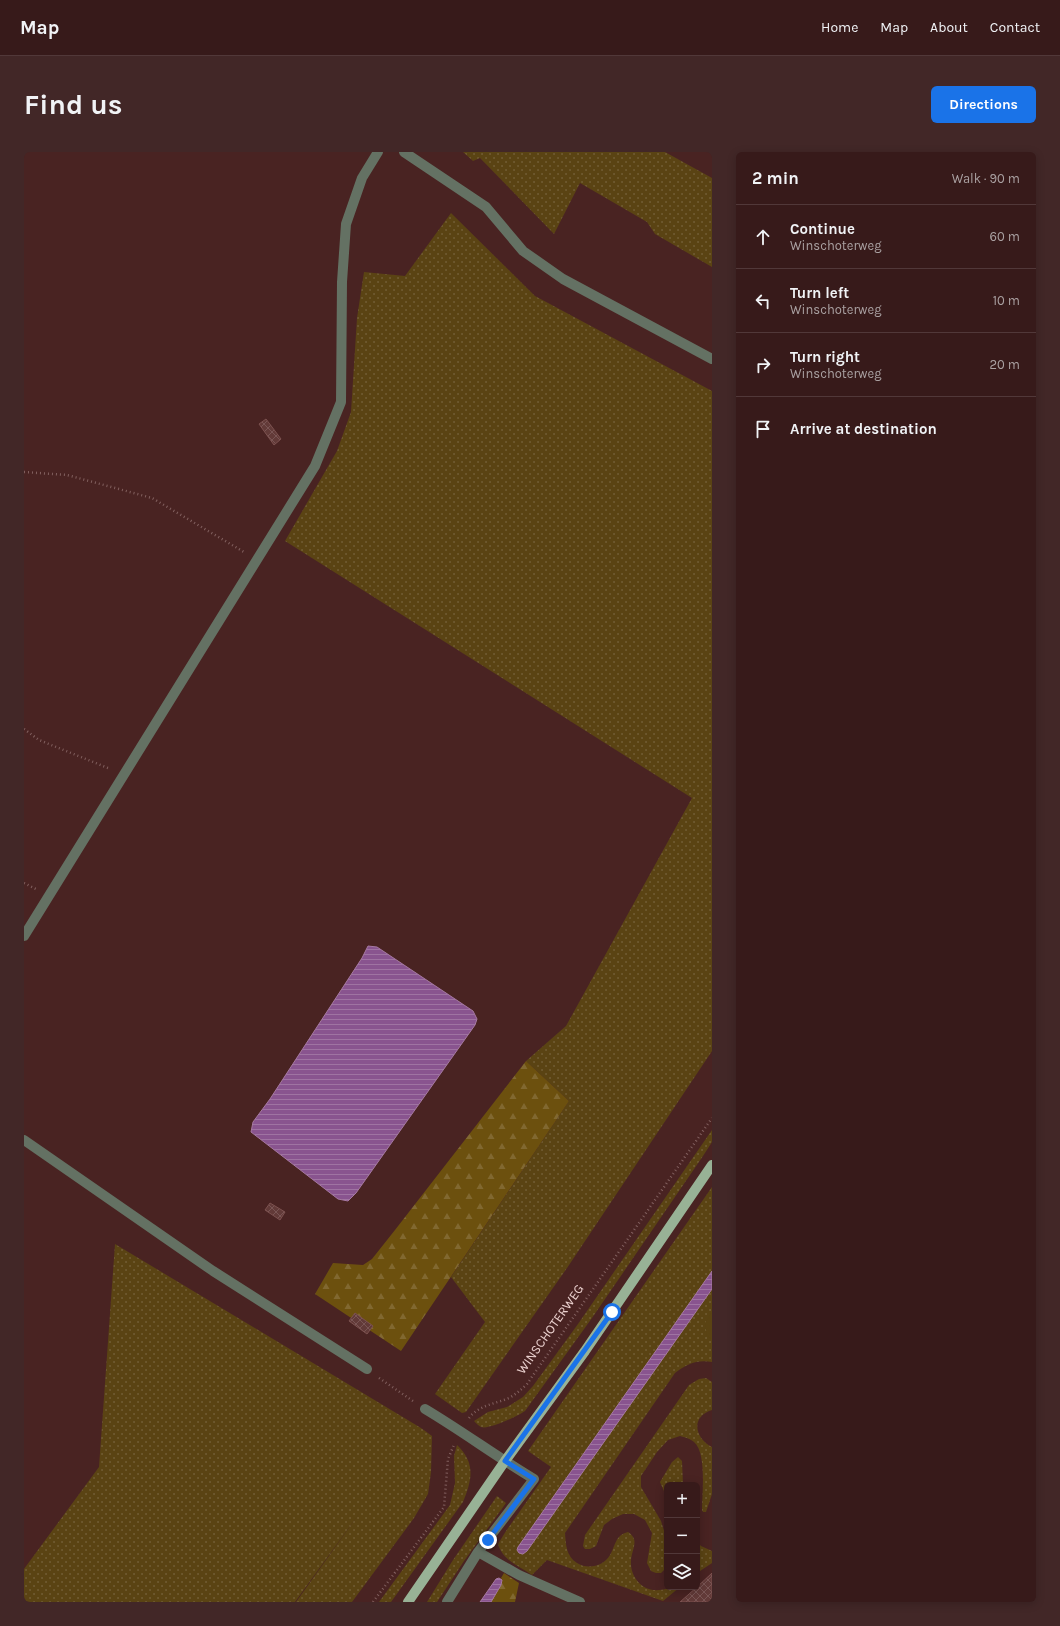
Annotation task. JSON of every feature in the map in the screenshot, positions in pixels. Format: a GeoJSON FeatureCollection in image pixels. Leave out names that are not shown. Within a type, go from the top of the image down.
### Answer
{"type":"FeatureCollection","features":[{"type":"Feature","properties":{"kind":"main road"},"geometry":{"type":"LineString","coordinates":[[408,1602],[505,1461],[585,1351],[712,1165]]}},
{"type":"Feature","properties":{"kind":"street"},"geometry":{"type":"LineString","coordinates":[[24,936],[256,559],[315,466],[341,402],[342,282],[346,224],[362,178],[378,152]]}},
{"type":"Feature","properties":{"kind":"street"},"geometry":{"type":"LineString","coordinates":[[404,152],[486,207],[523,251],[563,279],[712,359]]}},
{"type":"Feature","properties":{"kind":"street"},"geometry":{"type":"LineString","coordinates":[[24,1140],[213,1271],[367,1370]]}},
{"type":"Feature","properties":{"kind":"street"},"geometry":{"type":"LineString","coordinates":[[424,1409],[460,1430],[534,1479],[478,1552],[447,1602]]}},
{"type":"Feature","properties":{"kind":"street"},"geometry":{"type":"LineString","coordinates":[[478,1552],[519,1575],[580,1602]]}},
{"type":"Feature","properties":{"kind":"path"},"geometry":{"type":"LineString","coordinates":[[24,472],[67,475],[152,498],[256,559]]}},
{"type":"Feature","properties":{"kind":"path"},"geometry":{"type":"LineString","coordinates":[[24,730],[39,740],[124,775]]}},
{"type":"Feature","properties":{"kind":"path","name":"WINSCHOTERWEG"},"geometry":{"type":"LineString","coordinates":[[374,1602],[444,1507],[448,1459],[460,1430],[472,1415],[481,1408],[508,1398],[519,1392],[527,1384],[712,1118]]}},
{"type":"Feature","properties":{"kind":"path"},"geometry":{"type":"LineString","coordinates":[[367,1370],[424,1409]]}},
{"type":"Feature","properties":{"kind":"shaded area"},"geometry":{"type":"Polygon","coordinates":[[[463,152],[665,152],[712,178],[712,267],[655,234],[647,222],[580,183],[554,234],[480,158],[473,161],[463,152]]]}},
{"type":"Feature","properties":{"kind":"shaded area"},"geometry":{"type":"Polygon","coordinates":[[[451,213],[535,296],[712,391],[712,1051],[567,1268],[466,1412],[462,1413],[435,1394],[485,1322],[451,1277],[569,1101],[526,1061],[566,1026],[692,798],[285,541],[337,451],[351,412],[357,318],[364,272],[405,276],[451,213]]]}},
{"type":"Feature","properties":{"kind":"shaded area"},"geometry":{"type":"Polygon","coordinates":[[[368,946],[377,947],[473,1011],[477,1019],[475,1025],[356,1193],[348,1201],[338,1199],[251,1132],[253,1122],[270,1099],[362,958],[368,946]]]}},
{"type":"Feature","properties":{"kind":"shaded area"},"geometry":{"type":"Polygon","coordinates":[[[712,1130],[712,1142],[703,1156],[592,1318],[525,1411],[497,1425],[485,1427],[479,1426],[474,1421],[488,1412],[507,1407],[523,1397],[533,1386],[578,1324],[712,1130]]]}},
{"type":"Feature","properties":{"kind":"shaded area"},"geometry":{"type":"Polygon","coordinates":[[[712,1187],[712,1271],[517,1550],[525,1553],[712,1289],[712,1362],[702,1361],[692,1363],[675,1373],[565,1533],[567,1550],[573,1560],[581,1565],[595,1566],[607,1559],[618,1538],[624,1533],[628,1532],[634,1539],[631,1566],[636,1580],[648,1589],[676,1590],[663,1601],[547,1560],[532,1575],[508,1559],[500,1550],[498,1544],[551,1467],[528,1451],[712,1187]]]}},
{"type":"Feature","properties":{"kind":"shaded area"},"geometry":{"type":"Polygon","coordinates":[[[115,1244],[432,1436],[431,1472],[428,1494],[414,1518],[352,1602],[296,1602],[361,1511],[295,1602],[24,1602],[24,1569],[99,1467],[115,1244]]]}},
{"type":"Feature","properties":{"kind":"shaded area"},"geometry":{"type":"Polygon","coordinates":[[[712,1271],[712,1289],[527,1551],[523,1554],[519,1553],[517,1550],[518,1547],[712,1271]]]}},
{"type":"Feature","properties":{"kind":"shaded area"},"geometry":{"type":"Polygon","coordinates":[[[712,1312],[712,1339],[707,1336],[705,1323],[712,1312]]]}},
{"type":"Feature","properties":{"kind":"shaded area"},"geometry":{"type":"Polygon","coordinates":[[[706,1378],[712,1382],[712,1410],[700,1417],[697,1428],[702,1438],[712,1447],[712,1494],[706,1512],[703,1512],[702,1510],[703,1474],[701,1455],[694,1442],[680,1436],[668,1440],[657,1452],[641,1476],[641,1487],[661,1521],[664,1531],[664,1570],[661,1573],[651,1571],[647,1563],[652,1533],[645,1520],[634,1514],[623,1514],[612,1519],[604,1525],[596,1546],[590,1549],[585,1549],[583,1546],[585,1535],[689,1385],[699,1379],[706,1378]]]}},
{"type":"Feature","properties":{"kind":"shaded area"},"geometry":{"type":"Polygon","coordinates":[[[457,1445],[467,1458],[470,1465],[469,1486],[463,1502],[391,1602],[379,1602],[450,1505],[455,1483],[454,1456],[457,1445]]]}},
{"type":"Feature","properties":{"kind":"shaded area"},"geometry":{"type":"Polygon","coordinates":[[[678,1457],[682,1461],[683,1482],[664,1482],[664,1491],[660,1482],[672,1462],[678,1457]]]}},
{"type":"Feature","properties":{"kind":"shaded area"},"geometry":{"type":"Polygon","coordinates":[[[497,1496],[506,1503],[464,1561],[437,1602],[427,1602],[453,1560],[497,1496]]]}},
{"type":"Feature","properties":{"kind":"shaded area"},"geometry":{"type":"Polygon","coordinates":[[[700,1545],[712,1551],[712,1563],[700,1571],[700,1545]]]}},
{"type":"Feature","properties":{"kind":"shaded area"},"geometry":{"type":"Polygon","coordinates":[[[499,1578],[502,1580],[501,1585],[491,1602],[480,1602],[496,1579],[499,1578]]]}},
{"type":"Feature","properties":{"kind":"green space"},"geometry":{"type":"Polygon","coordinates":[[[526,1061],[569,1101],[401,1351],[315,1294],[333,1263],[363,1265],[372,1259],[526,1061]]]}},
{"type":"Feature","properties":{"kind":"green space"},"geometry":{"type":"Polygon","coordinates":[[[504,1573],[519,1583],[515,1602],[491,1602],[501,1585],[501,1578],[504,1573]]]}},
{"type":"Feature","properties":{"kind":"building"},"geometry":{"type":"Polygon","coordinates":[[[266,419],[281,439],[274,445],[259,424],[266,419]]]}},
{"type":"Feature","properties":{"kind":"building"},"geometry":{"type":"Polygon","coordinates":[[[270,1203],[285,1212],[280,1220],[265,1210],[270,1203]]]}},
{"type":"Feature","properties":{"kind":"building"},"geometry":{"type":"Polygon","coordinates":[[[355,1313],[373,1326],[367,1334],[349,1321],[355,1313]]]}},
{"type":"Feature","properties":{"kind":"building"},"geometry":{"type":"Polygon","coordinates":[[[712,1573],[712,1602],[680,1602],[694,1590],[700,1590],[700,1584],[712,1573]]]}},
{"type":"Feature","properties":{"kind":"route"},"geometry":{"type":"LineString","coordinates":[[488,1540],[534,1479],[505,1461],[612,1312]]}}]}
